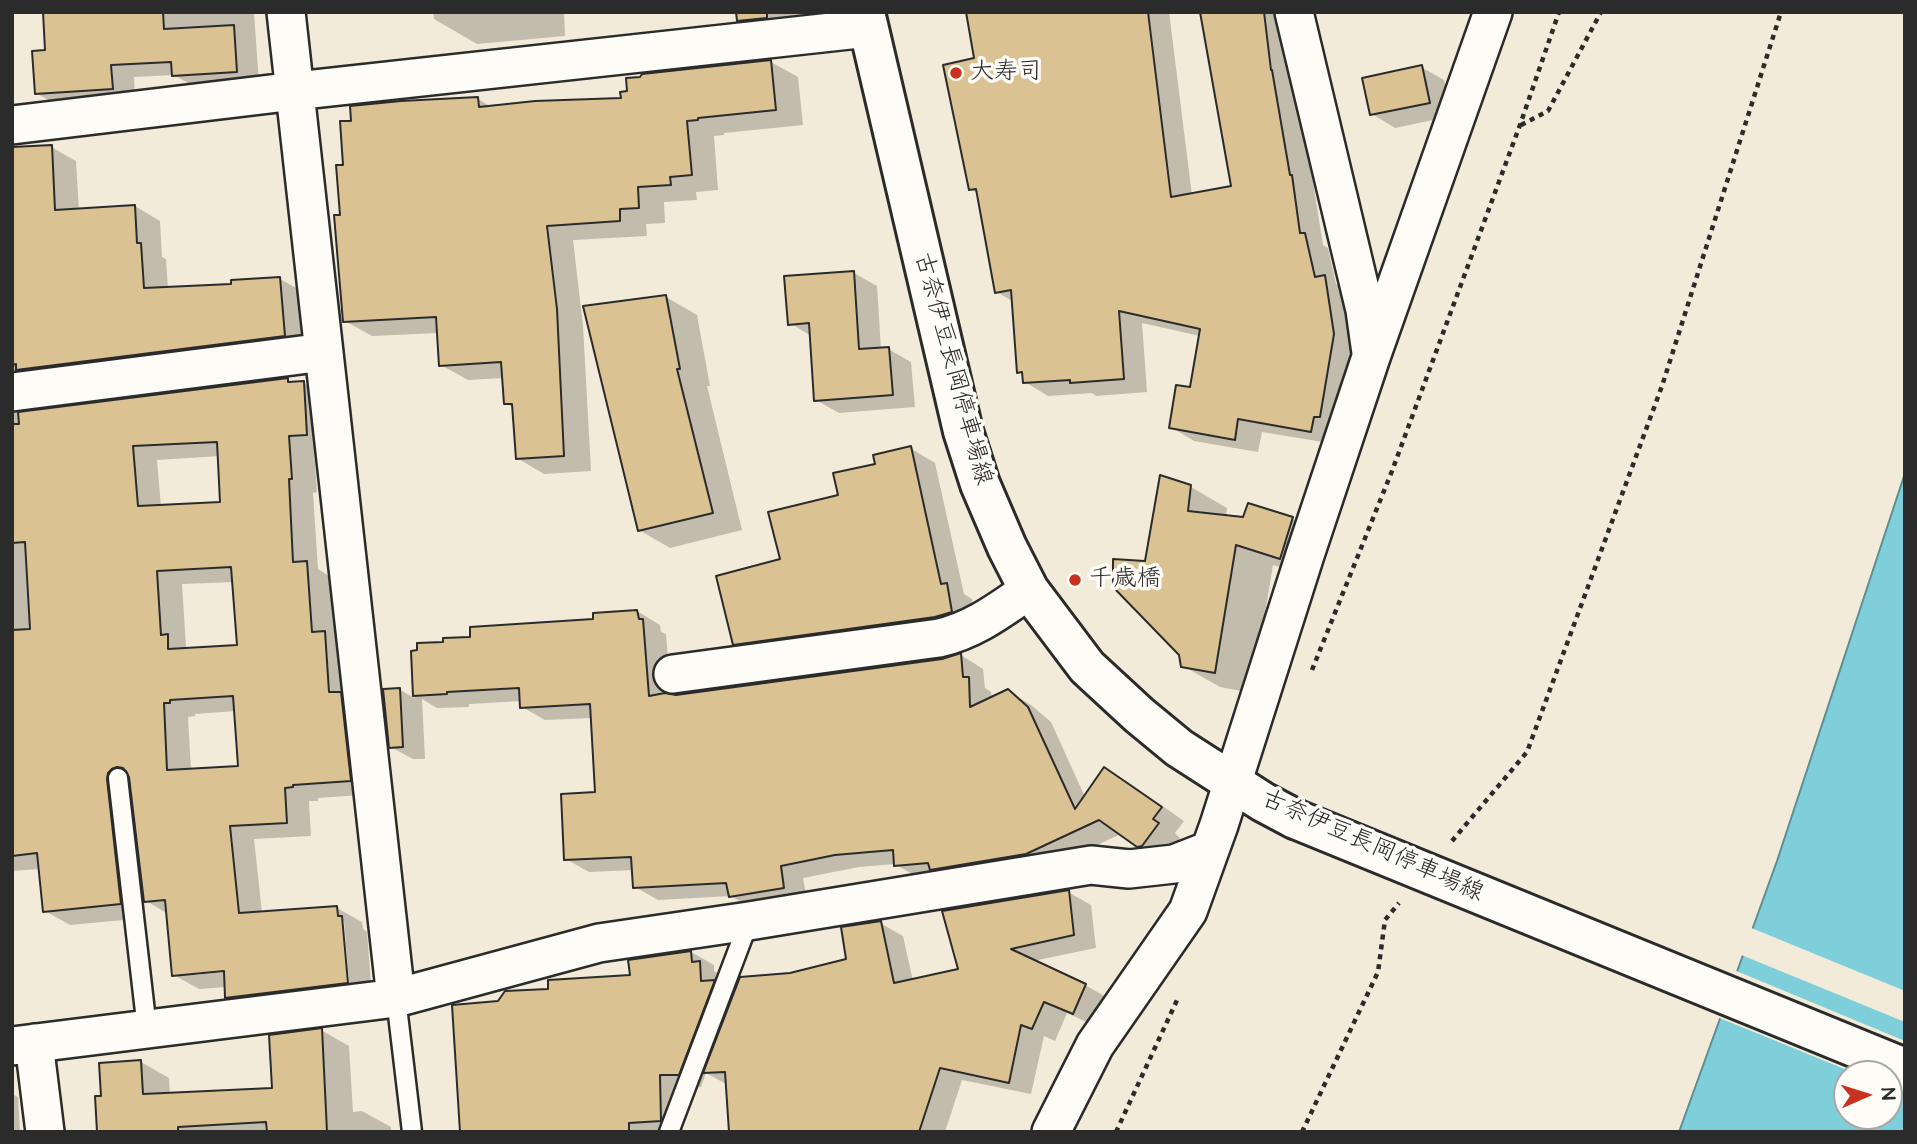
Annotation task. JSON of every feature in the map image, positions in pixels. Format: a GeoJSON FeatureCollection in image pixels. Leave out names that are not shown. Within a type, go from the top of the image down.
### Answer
{"type":"FeatureCollection","features":[{"type":"Feature","properties":{"kind":"main road","name":"古奈伊豆長岡停車場線"},"geometry":{"type":"LineString","coordinates":[[867,20],[963,431],[980,484],[1029,590],[1087,667],[1179,748],[1263,803],[1295,819],[1905,1068]]}},
{"type":"Feature","properties":{"kind":"street"},"geometry":{"type":"LineString","coordinates":[[286,12],[397,998]]}},
{"type":"Feature","properties":{"kind":"street"},"geometry":{"type":"LineString","coordinates":[[1294,12],[1365,310],[1371,357]]}},
{"type":"Feature","properties":{"kind":"street"},"geometry":{"type":"LineString","coordinates":[[1051,1132],[1095,1045],[1188,911],[1233,782],[1371,357],[1493,12]]}},
{"type":"Feature","properties":{"kind":"street"},"geometry":{"type":"LineString","coordinates":[[12,125],[867,20]]}},
{"type":"Feature","properties":{"kind":"street"},"geometry":{"type":"LineString","coordinates":[[12,392],[324,352]]}},
{"type":"Feature","properties":{"kind":"street"},"geometry":{"type":"LineString","coordinates":[[673,674],[958,633],[985,621],[1029,590]]}},
{"type":"Feature","properties":{"kind":"street"},"geometry":{"type":"LineString","coordinates":[[45,1132],[23,1044],[397,998],[599,943],[1091,865],[1129,869],[1174,864],[1210,850]]}},
{"type":"Feature","properties":{"kind":"lane"},"geometry":{"type":"LineString","coordinates":[[118,778],[147,1029]]}},
{"type":"Feature","properties":{"kind":"lane"},"geometry":{"type":"LineString","coordinates":[[669,1132],[748,921]]}},
{"type":"Feature","properties":{"kind":"lane"},"geometry":{"type":"LineString","coordinates":[[397,998],[412,1132]]}},
{"type":"Feature","properties":{"kind":"path"},"geometry":{"type":"LineString","coordinates":[[1310,674],[1392,471],[1559,12]]}},
{"type":"Feature","properties":{"kind":"path"},"geometry":{"type":"LineString","coordinates":[[1520,125],[1548,111],[1601,12]]}},
{"type":"Feature","properties":{"kind":"path"},"geometry":{"type":"LineString","coordinates":[[1447,846],[1527,752],[1662,386],[1782,12]]}},
{"type":"Feature","properties":{"kind":"path"},"geometry":{"type":"LineString","coordinates":[[1302,1132],[1378,972],[1385,920],[1403,899]]}},
{"type":"Feature","properties":{"kind":"water"},"geometry":{"type":"Polygon","coordinates":[[[1905,473],[1905,1132],[1679,1132],[1777,861],[1905,473]]]}},
{"type":"Feature","properties":{"kind":"pier"},"geometry":{"type":"Polygon","coordinates":[[[1749,927],[1905,991],[1905,1022],[1739,954],[1749,927]]]}},
{"type":"Feature","properties":{"kind":"pier"},"geometry":{"type":"Polygon","coordinates":[[[1734,970],[1905,1041],[1905,1093],[1903,1060],[1833,1060],[1833,1064],[1717,1017],[1734,970]]]}},
{"type":"Feature","properties":{"kind":"building"},"geometry":{"type":"Polygon","coordinates":[[[43,12],[163,12],[164,29],[234,25],[237,72],[172,76],[171,62],[111,65],[113,89],[35,94],[32,51],[45,50],[43,12]]]}},
{"type":"Feature","properties":{"kind":"building"},"geometry":{"type":"Polygon","coordinates":[[[736,12],[767,12],[767,18],[737,21],[736,12]]]}},
{"type":"Feature","properties":{"kind":"building"},"geometry":{"type":"Polygon","coordinates":[[[966,12],[1148,12],[1171,197],[1231,186],[1200,12],[1264,12],[1271,70],[1292,175],[1300,233],[1305,233],[1315,277],[1325,275],[1334,334],[1320,417],[1314,417],[1311,432],[1238,419],[1235,440],[1169,428],[1176,385],[1190,387],[1200,329],[1119,311],[1124,379],[1023,383],[1022,372],[1017,373],[1011,290],[995,293],[976,189],[969,190],[943,65],[974,58],[966,12]]]}},
{"type":"Feature","properties":{"kind":"building"},"geometry":{"type":"Polygon","coordinates":[[[771,60],[776,110],[687,121],[692,175],[670,177],[671,185],[638,187],[639,208],[620,209],[620,221],[547,226],[557,309],[564,456],[516,459],[512,404],[504,404],[501,362],[439,366],[436,317],[343,322],[334,215],[340,215],[336,165],[343,165],[340,121],[351,121],[350,106],[478,97],[479,107],[535,101],[621,98],[620,92],[627,91],[626,78],[771,60]]]}},
{"type":"Feature","properties":{"kind":"building"},"geometry":{"type":"Polygon","coordinates":[[[1422,65],[1430,103],[1370,115],[1362,78],[1422,65]]]}},
{"type":"Feature","properties":{"kind":"building"},"geometry":{"type":"Polygon","coordinates":[[[52,145],[55,210],[135,205],[137,243],[141,243],[144,288],[231,284],[231,280],[280,277],[285,336],[16,370],[16,364],[12,365],[12,147],[52,145]]]}},
{"type":"Feature","properties":{"kind":"building"},"geometry":{"type":"Polygon","coordinates":[[[854,271],[859,349],[889,347],[893,395],[814,401],[809,323],[788,325],[784,276],[854,271]]]}},
{"type":"Feature","properties":{"kind":"building"},"geometry":{"type":"Polygon","coordinates":[[[666,295],[680,369],[677,369],[713,513],[638,531],[583,306],[666,295]]]}},
{"type":"Feature","properties":{"kind":"building"},"geometry":{"type":"Polygon","coordinates":[[[288,378],[288,382],[304,381],[307,435],[289,436],[293,562],[307,561],[312,632],[325,631],[329,692],[341,692],[351,781],[293,785],[285,788],[287,823],[230,826],[239,913],[337,906],[338,916],[342,916],[348,983],[225,998],[224,971],[172,976],[165,900],[144,902],[129,777],[123,768],[112,769],[107,779],[121,904],[43,912],[37,853],[12,856],[12,630],[30,629],[25,542],[12,543],[12,424],[19,424],[18,412],[288,378]],[[217,442],[133,446],[138,506],[220,502],[217,442]],[[231,567],[157,571],[161,635],[168,634],[168,649],[237,645],[231,567]],[[233,696],[170,700],[170,703],[164,703],[167,770],[238,766],[233,696]]]}},
{"type":"Feature","properties":{"kind":"building"},"geometry":{"type":"Polygon","coordinates":[[[911,446],[941,584],[947,583],[952,612],[935,617],[733,645],[716,576],[780,559],[768,512],[838,495],[833,473],[875,464],[873,455],[911,446]]]}},
{"type":"Feature","properties":{"kind":"building"},"geometry":{"type":"Polygon","coordinates":[[[1160,475],[1191,485],[1188,511],[1243,517],[1248,503],[1293,517],[1280,559],[1236,545],[1215,673],[1181,667],[1179,655],[1113,587],[1113,559],[1145,561],[1160,475]]]}},
{"type":"Feature","properties":{"kind":"building"},"geometry":{"type":"Polygon","coordinates":[[[637,610],[639,619],[643,619],[649,696],[665,693],[676,695],[942,659],[961,653],[963,677],[969,677],[970,707],[1008,689],[1028,707],[1075,809],[1104,767],[1162,807],[1153,819],[1159,823],[1142,846],[1137,847],[1099,820],[1026,854],[930,870],[928,863],[894,866],[893,850],[835,855],[781,866],[784,888],[729,897],[726,883],[633,888],[631,857],[564,860],[561,794],[595,792],[590,704],[520,708],[519,688],[413,696],[411,651],[417,650],[417,643],[470,637],[470,627],[593,619],[593,613],[637,610]]]}},
{"type":"Feature","properties":{"kind":"building"},"geometry":{"type":"Polygon","coordinates":[[[400,688],[403,747],[389,748],[383,689],[400,688]]]}},
{"type":"Feature","properties":{"kind":"building"},"geometry":{"type":"Polygon","coordinates":[[[1069,890],[1074,935],[1011,949],[1086,984],[1073,1014],[1044,1002],[1032,1029],[1021,1025],[1009,1083],[940,1068],[919,1132],[729,1132],[725,1072],[703,1073],[740,977],[790,973],[846,959],[841,927],[881,921],[894,983],[958,969],[942,911],[1069,890]]]}},
{"type":"Feature","properties":{"kind":"building"},"geometry":{"type":"Polygon","coordinates":[[[691,951],[692,962],[700,961],[701,981],[715,980],[679,1075],[660,1075],[661,1121],[629,1123],[629,1132],[460,1132],[452,1005],[498,1001],[505,991],[548,989],[548,980],[630,975],[628,960],[691,951]]]}},
{"type":"Feature","properties":{"kind":"building"},"geometry":{"type":"Polygon","coordinates":[[[322,1028],[327,1132],[267,1132],[266,1122],[178,1127],[178,1132],[97,1132],[95,1096],[101,1096],[99,1063],[141,1060],[143,1094],[272,1088],[269,1035],[322,1028]]]}},
{"type":"Feature","properties":{"kind":"place","name":"大寿司"},"geometry":{"type":"Point","coordinates":[956,73]}},
{"type":"Feature","properties":{"kind":"place","name":"千歳橋"},"geometry":{"type":"Point","coordinates":[1075,580]}}]}
